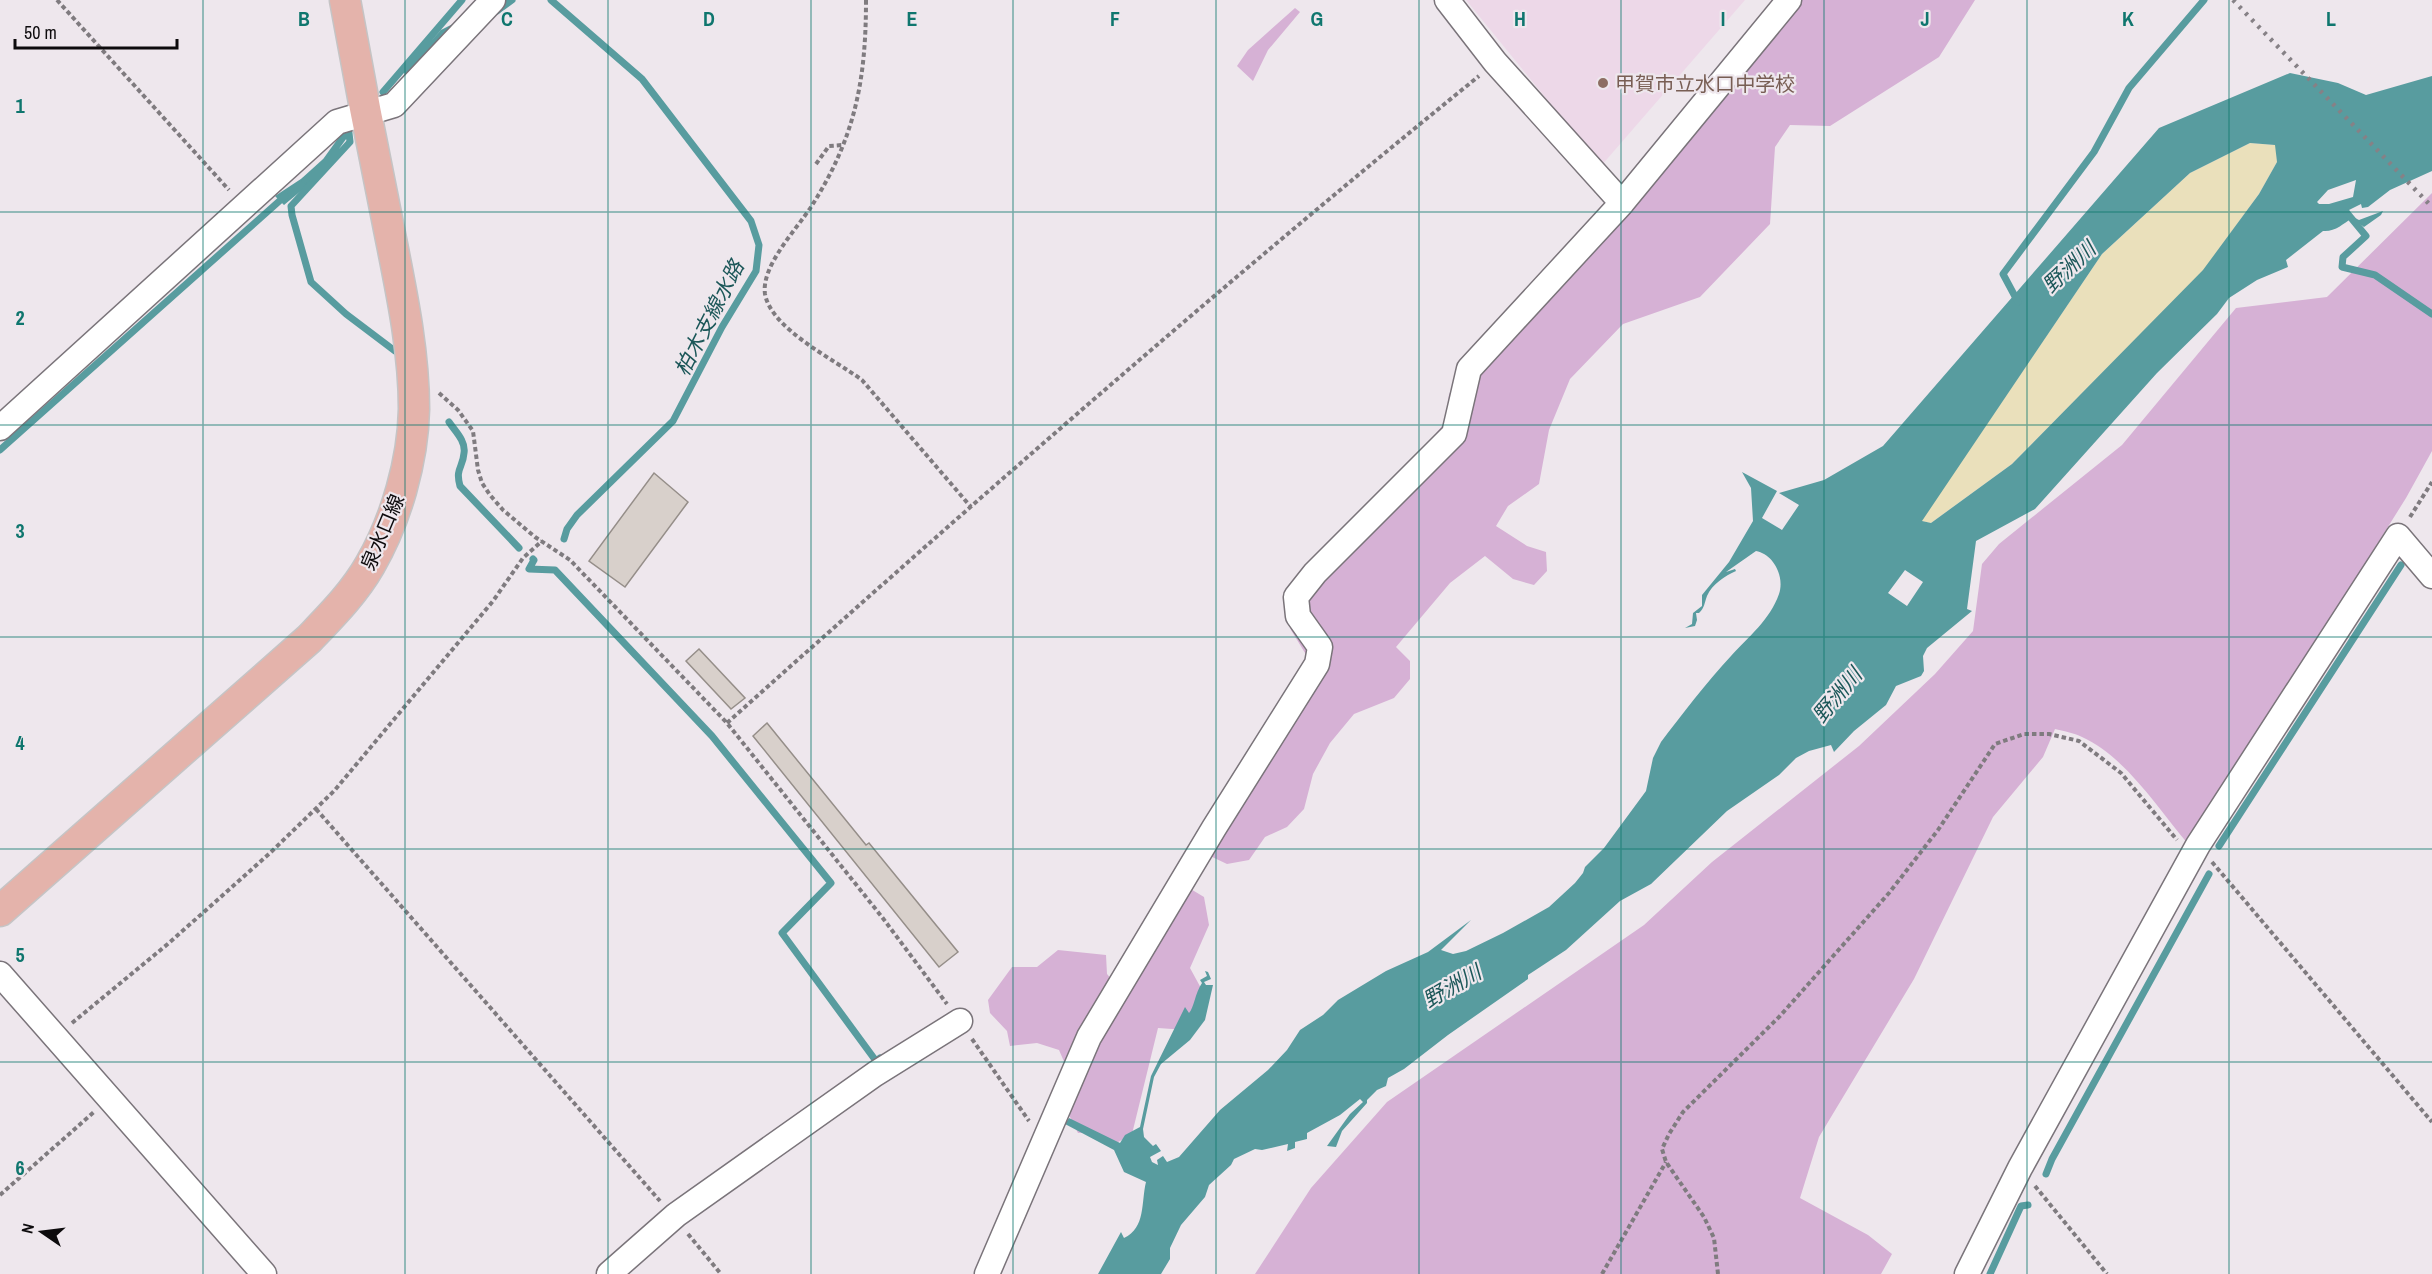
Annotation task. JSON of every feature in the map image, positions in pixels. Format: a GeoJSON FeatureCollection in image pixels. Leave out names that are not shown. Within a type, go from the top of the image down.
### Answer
{"type":"FeatureCollection","features":[{"type":"Feature","properties":{"kind":"main road","name":"泉水口線"},"geometry":{"type":"LineString","coordinates":[[0,911],[309,639],[331,617],[354,588],[370,565],[386,533],[405,474],[414,410],[413,388],[402,296],[345,0]]}},
{"type":"Feature","properties":{"kind":"street"},"geometry":{"type":"LineString","coordinates":[[0,428],[337,122],[394,105],[493,0]]}},
{"type":"Feature","properties":{"kind":"street"},"geometry":{"type":"LineString","coordinates":[[1447,0],[1495,62],[1622,203]]}},
{"type":"Feature","properties":{"kind":"street"},"geometry":{"type":"LineString","coordinates":[[987,1274],[1089,1037],[1214,828],[1317,664],[1320,647],[1298,616],[1296,597],[1315,573],[1454,434],[1469,369],[1622,203],[1789,0]]}},
{"type":"Feature","properties":{"kind":"street"},"geometry":{"type":"LineString","coordinates":[[1968,1274],[2020,1168],[2195,851],[2398,536],[2432,576]]}},
{"type":"Feature","properties":{"kind":"street"},"geometry":{"type":"LineString","coordinates":[[0,974],[264,1274]]}},
{"type":"Feature","properties":{"kind":"street"},"geometry":{"type":"LineString","coordinates":[[609,1274],[674,1217],[875,1074],[960,1021]]}},
{"type":"Feature","properties":{"kind":"path"},"geometry":{"type":"LineString","coordinates":[[57,0],[244,206]]}},
{"type":"Feature","properties":{"kind":"path"},"geometry":{"type":"LineString","coordinates":[[866,0],[866,48],[862,85],[852,123],[812,205],[773,263],[766,277],[765,295],[774,311],[790,330],[809,346],[844,366],[861,380],[971,507]]}},
{"type":"Feature","properties":{"kind":"path"},"geometry":{"type":"LineString","coordinates":[[727,723],[971,507],[1337,191],[1495,62]]}},
{"type":"Feature","properties":{"kind":"path"},"geometry":{"type":"LineString","coordinates":[[816,164],[829,146],[843,145]]}},
{"type":"Feature","properties":{"kind":"path"},"geometry":{"type":"LineString","coordinates":[[458,410],[473,431],[482,483],[503,510],[570,560],[727,723],[882,917],[960,1021],[1045,1142]]}},
{"type":"Feature","properties":{"kind":"path"},"geometry":{"type":"LineString","coordinates":[[2398,536],[2432,482]]}},
{"type":"Feature","properties":{"kind":"path"},"geometry":{"type":"LineString","coordinates":[[55,1037],[89,1006],[177,935],[316,809],[405,709],[494,602],[523,558],[542,541]]}},
{"type":"Feature","properties":{"kind":"path"},"geometry":{"type":"LineString","coordinates":[[1718,1274],[1714,1238],[1704,1217],[1666,1162],[1662,1149],[1669,1134],[1683,1112],[1780,1016],[1889,893],[1938,830],[1995,744],[2024,734],[2049,734],[2079,741],[2097,752],[2121,773],[2195,851],[2432,1122]]}},
{"type":"Feature","properties":{"kind":"path"},"geometry":{"type":"LineString","coordinates":[[316,809],[674,1217],[721,1274]]}},
{"type":"Feature","properties":{"kind":"path"},"geometry":{"type":"LineString","coordinates":[[0,1195],[109,1099]]}},
{"type":"Feature","properties":{"kind":"path"},"geometry":{"type":"LineString","coordinates":[[1602,1274],[1666,1162]]}},
{"type":"Feature","properties":{"kind":"path"},"geometry":{"type":"LineString","coordinates":[[2020,1168],[2107,1274]]}},
{"type":"Feature","properties":{"kind":"shaded area","name":"甲賀市立水口中学校"},"geometry":{"type":"Polygon","coordinates":[[[1466,0],[1745,0],[1601,166],[1466,0]]]}},
{"type":"Feature","properties":{"kind":"shaded area"},"geometry":{"type":"Polygon","coordinates":[[[1783,0],[1975,0],[1939,57],[1830,126],[1790,125],[1775,147],[1770,224],[1700,297],[1623,324],[1570,379],[1549,430],[1539,484],[1508,506],[1496,526],[1527,546],[1546,552],[1547,571],[1534,585],[1513,579],[1485,556],[1450,583],[1396,647],[1410,661],[1410,679],[1394,698],[1354,714],[1330,743],[1313,774],[1304,809],[1287,827],[1265,837],[1249,860],[1227,864],[1208,855],[1313,666],[1291,630],[1285,607],[1419,469],[1417,457],[1446,421],[1449,394],[1509,332],[1783,0]]]}},
{"type":"Feature","properties":{"kind":"shaded area"},"geometry":{"type":"Polygon","coordinates":[[[1295,8],[1300,12],[1268,50],[1253,81],[1237,66],[1248,50],[1295,8]]]}},
{"type":"Feature","properties":{"kind":"shaded area"},"geometry":{"type":"Polygon","coordinates":[[[2432,193],[2432,451],[2406,498],[2189,845],[2140,785],[2113,757],[2082,737],[2055,729],[2043,757],[1993,817],[1914,979],[1819,1137],[1800,1198],[1868,1235],[1892,1254],[1881,1274],[1255,1274],[1311,1188],[1387,1102],[1644,925],[1712,862],[1859,746],[1935,674],[1973,631],[1982,564],[1999,544],[2122,445],[2236,308],[2327,297],[2432,193]]]}},
{"type":"Feature","properties":{"kind":"shaded area"},"geometry":{"type":"Polygon","coordinates":[[[1184,885],[1204,897],[1209,925],[1190,968],[1202,990],[1186,1030],[1158,1028],[1132,1134],[1113,1145],[1093,1132],[1078,1133],[1063,1103],[1072,1080],[1059,1050],[1037,1043],[1010,1046],[1007,1031],[990,1013],[988,1000],[1012,967],[1037,967],[1058,950],[1106,955],[1107,974],[1113,981],[1184,885]]]}},
{"type":"Feature","properties":{"kind":"sand"},"geometry":{"type":"Polygon","coordinates":[[[2250,143],[2276,145],[2277,162],[2259,194],[2203,271],[2012,464],[1931,523],[1921,521],[2102,254],[2190,173],[2250,143]]]}},
{"type":"Feature","properties":{"kind":"water","name":"野洲川"},"geometry":{"type":"Polygon","coordinates":[[[2290,73],[2338,83],[2366,95],[2432,76],[2432,171],[2390,190],[2368,207],[2362,208],[2361,204],[2349,210],[2351,216],[2359,220],[2383,211],[2364,227],[2352,218],[2335,229],[2323,231],[2286,260],[2288,267],[2257,280],[2229,298],[2217,314],[2157,373],[2035,509],[1976,541],[1967,609],[1972,611],[1927,648],[1923,656],[1924,671],[1921,676],[1896,686],[1886,705],[1854,731],[1834,752],[1831,745],[1809,751],[1796,758],[1779,775],[1727,811],[1651,884],[1620,901],[1566,950],[1528,975],[1528,979],[1404,1069],[1388,1078],[1386,1086],[1377,1090],[1367,1100],[1367,1103],[1342,1131],[1336,1147],[1327,1146],[1350,1114],[1363,1102],[1360,1099],[1340,1115],[1307,1133],[1307,1139],[1295,1142],[1295,1148],[1287,1151],[1288,1144],[1262,1150],[1255,1149],[1234,1159],[1231,1165],[1209,1185],[1205,1197],[1181,1225],[1170,1248],[1170,1259],[1161,1274],[1098,1274],[1121,1232],[1124,1238],[1136,1228],[1141,1214],[1146,1182],[1124,1172],[1114,1150],[1065,1124],[1069,1118],[1120,1143],[1125,1135],[1140,1127],[1151,1076],[1185,1007],[1189,1013],[1191,1011],[1202,983],[1200,980],[1207,976],[1205,971],[1211,979],[1204,982],[1206,985],[1213,985],[1205,1020],[1190,1040],[1161,1064],[1154,1077],[1143,1129],[1144,1137],[1153,1146],[1156,1144],[1161,1151],[1150,1157],[1152,1162],[1158,1165],[1157,1160],[1163,1156],[1167,1162],[1179,1157],[1220,1110],[1268,1070],[1287,1050],[1300,1030],[1323,1015],[1338,1000],[1386,971],[1428,952],[1471,920],[1441,950],[1453,954],[1466,951],[1503,933],[1549,907],[1575,883],[1585,867],[1604,848],[1646,791],[1653,758],[1661,742],[1713,677],[1764,620],[1779,594],[1780,580],[1776,567],[1768,556],[1756,551],[1726,572],[1735,569],[1736,571],[1715,584],[1702,609],[1696,613],[1695,626],[1685,628],[1692,624],[1693,613],[1702,606],[1702,595],[1729,562],[1753,521],[1751,488],[1742,472],[1777,491],[1762,518],[1782,530],[1799,505],[1779,493],[1824,480],[1883,446],[2159,128],[2290,73]],[[2250,143],[2190,173],[2102,254],[1922,521],[1931,523],[2012,464],[2203,270],[2259,194],[2277,162],[2275,145],[2250,143]],[[2356,180],[2328,190],[2317,202],[2329,204],[2353,197],[2356,180]],[[1905,570],[1888,593],[1907,606],[1923,582],[1905,570]]]}},
{"type":"Feature","properties":{"kind":"water"},"geometry":{"type":"Polygon","coordinates":[[[310,173],[314,176],[307,186],[284,205],[275,196],[310,173]]]}},
{"type":"Feature","properties":{"kind":"building"},"geometry":{"type":"Polygon","coordinates":[[[654,473],[688,502],[625,587],[589,561],[654,473]]]}},
{"type":"Feature","properties":{"kind":"building"},"geometry":{"type":"Polygon","coordinates":[[[699,649],[745,698],[731,709],[686,661],[699,649]]]}},
{"type":"Feature","properties":{"kind":"building"},"geometry":{"type":"Polygon","coordinates":[[[767,723],[866,845],[869,843],[958,952],[939,967],[753,736],[767,723]]]}},
{"type":"Feature","properties":{"kind":"waterway"},"geometry":{"type":"LineString","coordinates":[[383,92],[462,0]]}},
{"type":"Feature","properties":{"kind":"waterway"},"geometry":{"type":"LineString","coordinates":[[497,11],[512,0]]}},
{"type":"Feature","properties":{"kind":"waterway","name":"柏木支線水路"},"geometry":{"type":"LineString","coordinates":[[551,0],[642,79],[751,221],[759,245],[756,271],[722,327],[673,421],[577,515],[567,529],[564,539]]}},
{"type":"Feature","properties":{"kind":"waterway"},"geometry":{"type":"LineString","coordinates":[[2018,302],[2003,274],[2094,152],[2129,88],[2204,0]]}},
{"type":"Feature","properties":{"kind":"waterway"},"geometry":{"type":"LineString","coordinates":[[408,73],[443,33],[455,27]]}},
{"type":"Feature","properties":{"kind":"waterway"},"geometry":{"type":"LineString","coordinates":[[349,133],[350,142],[291,206],[292,215],[311,282],[346,314],[395,351]]}},
{"type":"Feature","properties":{"kind":"waterway"},"geometry":{"type":"LineString","coordinates":[[305,180],[326,161],[344,136]]}},
{"type":"Feature","properties":{"kind":"waterway"},"geometry":{"type":"LineString","coordinates":[[0,450],[285,196]]}},
{"type":"Feature","properties":{"kind":"waterway"},"geometry":{"type":"LineString","coordinates":[[2347,213],[2366,236],[2343,257],[2342,267],[2375,275],[2432,314]]}},
{"type":"Feature","properties":{"kind":"waterway"},"geometry":{"type":"LineString","coordinates":[[449,422],[460,436],[464,449],[458,475],[460,486],[519,548]]}},
{"type":"Feature","properties":{"kind":"waterway"},"geometry":{"type":"LineString","coordinates":[[533,559],[529,569],[555,570],[712,736],[831,883],[782,933],[876,1061],[880,1058]]}},
{"type":"Feature","properties":{"kind":"waterway"},"geometry":{"type":"LineString","coordinates":[[2219,846],[2401,565]]}},
{"type":"Feature","properties":{"kind":"waterway"},"geometry":{"type":"LineString","coordinates":[[2046,1174],[2052,1159],[2209,874]]}},
{"type":"Feature","properties":{"kind":"waterway"},"geometry":{"type":"LineString","coordinates":[[1990,1274],[2021,1206],[2028,1205]]}},
{"type":"Feature","properties":{"kind":"railway"},"geometry":{"type":"LineString","coordinates":[[2233,0],[2432,207]]}},
{"type":"Feature","properties":{"kind":"place","name":"甲賀市立水口中学校"},"geometry":{"type":"Point","coordinates":[1603,83]}}]}
